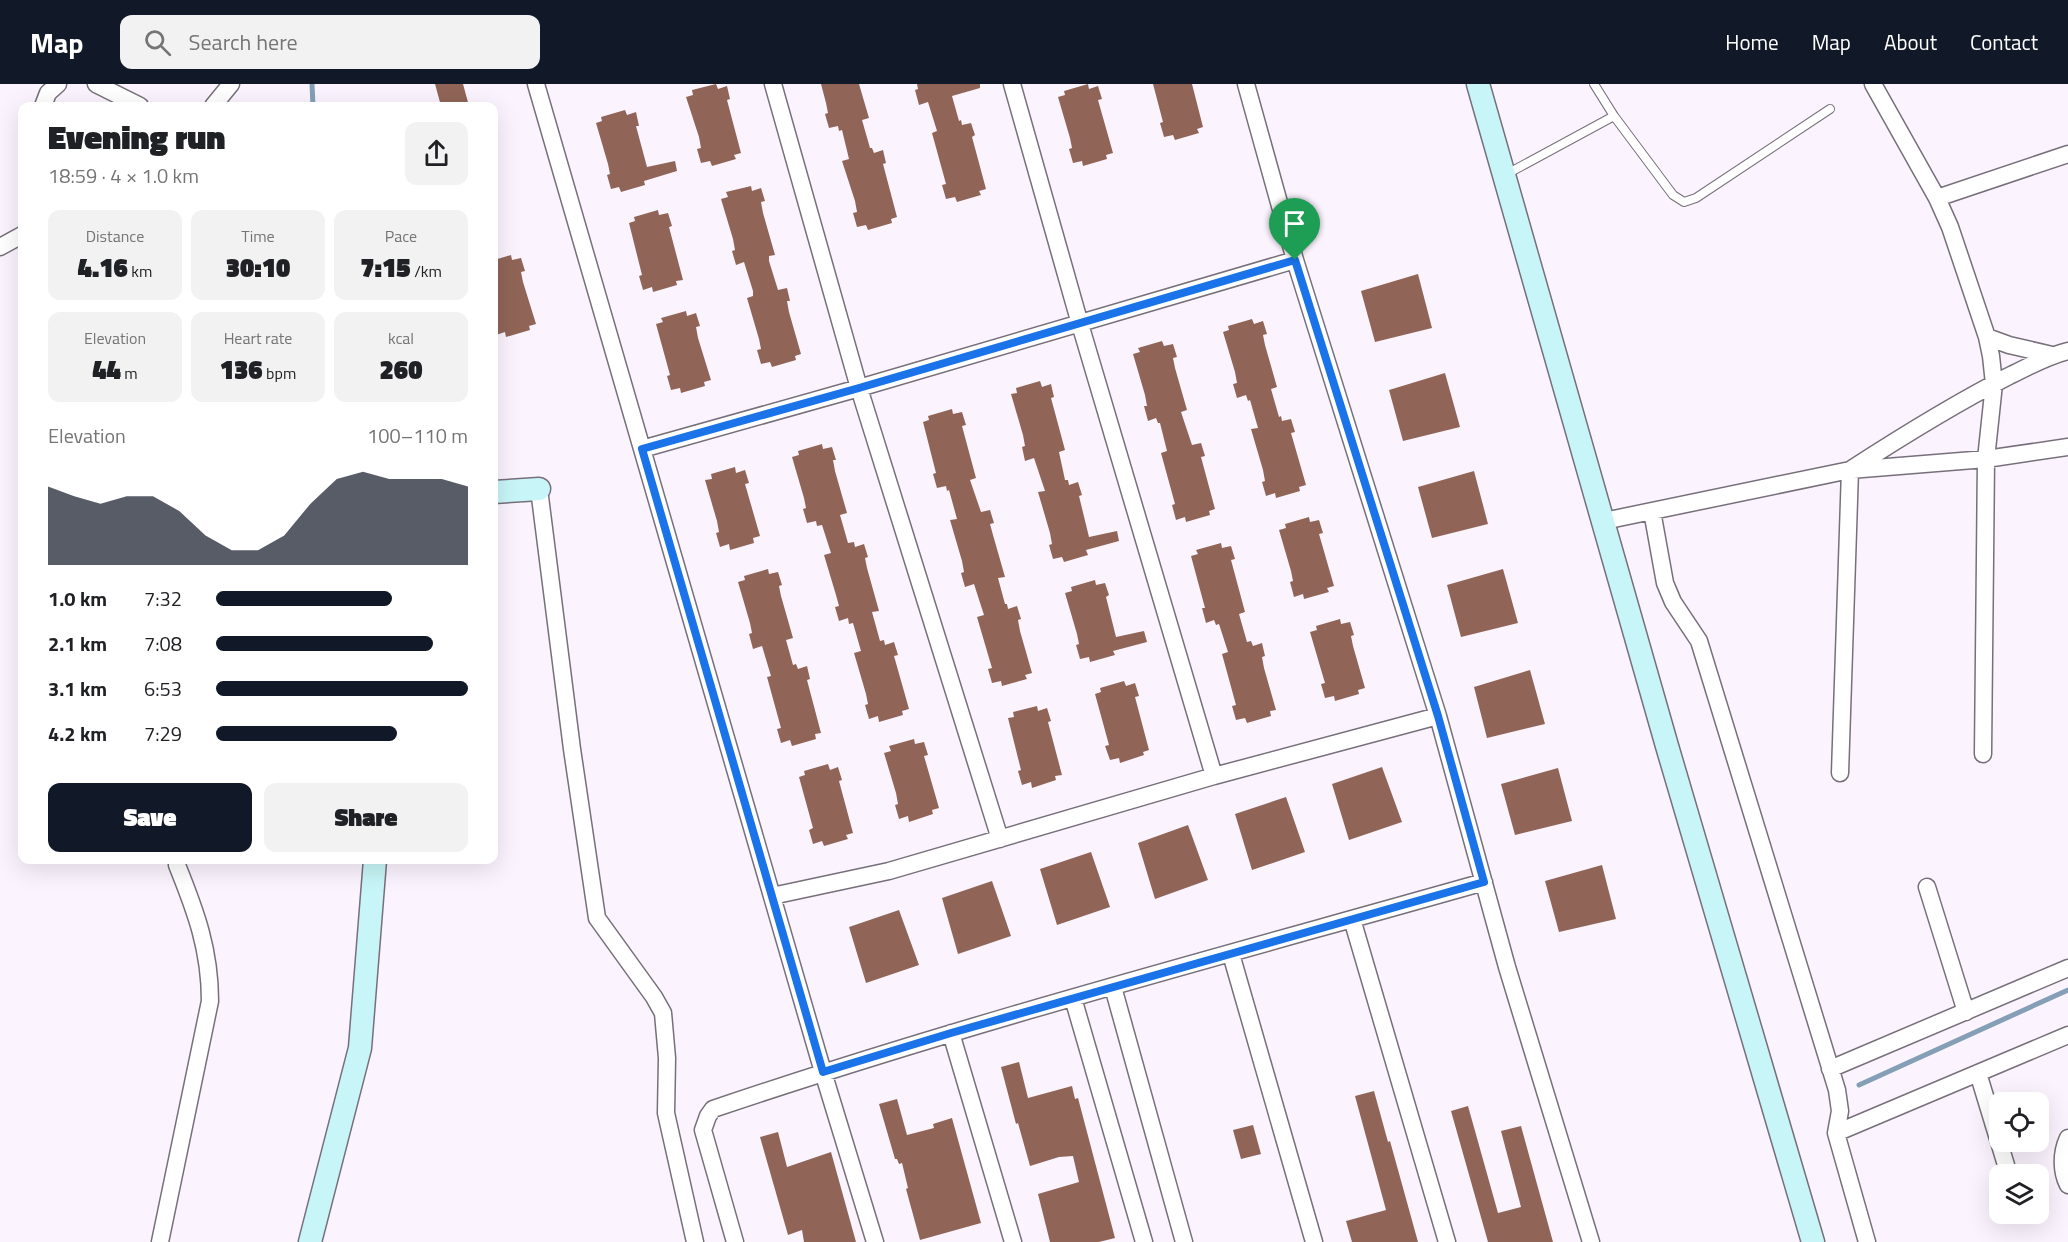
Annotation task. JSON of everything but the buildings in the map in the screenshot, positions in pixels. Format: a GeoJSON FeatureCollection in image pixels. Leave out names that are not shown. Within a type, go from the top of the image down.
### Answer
{"type":"FeatureCollection","features":[{"type":"Feature","properties":{"kind":"street"},"geometry":{"type":"LineString","coordinates":[[45,102],[48,93],[58,84]]}},
{"type":"Feature","properties":{"kind":"street"},"geometry":{"type":"LineString","coordinates":[[96,84],[132,102]]}},
{"type":"Feature","properties":{"kind":"street"},"geometry":{"type":"LineString","coordinates":[[216,102],[231,84]]}},
{"type":"Feature","properties":{"kind":"street"},"geometry":{"type":"LineString","coordinates":[[536,84],[823,1072],[875,1242]]}},
{"type":"Feature","properties":{"kind":"street"},"geometry":{"type":"LineString","coordinates":[[773,84],[859,388],[1000,839]]}},
{"type":"Feature","properties":{"kind":"street"},"geometry":{"type":"LineString","coordinates":[[1012,84],[1080,324],[1214,776]]}},
{"type":"Feature","properties":{"kind":"street"},"geometry":{"type":"LineString","coordinates":[[1246,84],[1295,260],[1438,716],[1507,966],[1592,1242]]}},
{"type":"Feature","properties":{"kind":"street"},"geometry":{"type":"LineString","coordinates":[[1478,84],[1667,746],[1813,1242]]}},
{"type":"Feature","properties":{"kind":"street"},"geometry":{"type":"LineString","coordinates":[[1874,84],[1937,198],[1962,258],[1987,337],[1994,384],[1986,459],[1983,754]]}},
{"type":"Feature","properties":{"kind":"street"},"geometry":{"type":"LineString","coordinates":[[1937,198],[2068,154]]}},
{"type":"Feature","properties":{"kind":"street"},"geometry":{"type":"LineString","coordinates":[[0,247],[18,237]]}},
{"type":"Feature","properties":{"kind":"street"},"geometry":{"type":"LineString","coordinates":[[642,449],[1295,260]]}},
{"type":"Feature","properties":{"kind":"street"},"geometry":{"type":"LineString","coordinates":[[1987,337],[2009,345],[2060,353]]}},
{"type":"Feature","properties":{"kind":"street"},"geometry":{"type":"LineString","coordinates":[[1850,470],[1906,434],[1994,384],[2060,353]]}},
{"type":"Feature","properties":{"kind":"street"},"geometry":{"type":"LineString","coordinates":[[1604,521],[1850,470],[1986,459],[2068,447]]}},
{"type":"Feature","properties":{"kind":"street"},"geometry":{"type":"LineString","coordinates":[[1840,773],[1850,470]]}},
{"type":"Feature","properties":{"kind":"street"},"geometry":{"type":"LineString","coordinates":[[498,492],[539,489],[572,749],[597,918],[663,1012],[666,1031],[666,1113],[695,1242]]}},
{"type":"Feature","properties":{"kind":"street"},"geometry":{"type":"LineString","coordinates":[[1652,511],[1665,583],[1673,602],[1699,641],[1830,1069],[1840,1111],[1836,1133],[1867,1242]]}},
{"type":"Feature","properties":{"kind":"street"},"geometry":{"type":"LineString","coordinates":[[772,896],[889,871],[1214,776],[1438,716]]}},
{"type":"Feature","properties":{"kind":"street"},"geometry":{"type":"LineString","coordinates":[[160,1242],[210,1001],[210,974],[206,949],[177,864]]}},
{"type":"Feature","properties":{"kind":"street"},"geometry":{"type":"LineString","coordinates":[[310,1242],[360,1048],[375,864]]}},
{"type":"Feature","properties":{"kind":"street"},"geometry":{"type":"LineString","coordinates":[[735,1242],[705,1143],[703,1130],[713,1109],[951,1033],[1484,882]]}},
{"type":"Feature","properties":{"kind":"street"},"geometry":{"type":"LineString","coordinates":[[1927,887],[1966,1012]]}},
{"type":"Feature","properties":{"kind":"street"},"geometry":{"type":"LineString","coordinates":[[1352,920],[1447,1242]]}},
{"type":"Feature","properties":{"kind":"street"},"geometry":{"type":"LineString","coordinates":[[1231,954],[1314,1242]]}},
{"type":"Feature","properties":{"kind":"street"},"geometry":{"type":"LineString","coordinates":[[1830,1069],[2068,968]]}},
{"type":"Feature","properties":{"kind":"street"},"geometry":{"type":"LineString","coordinates":[[1113,987],[1184,1242]]}},
{"type":"Feature","properties":{"kind":"street"},"geometry":{"type":"LineString","coordinates":[[1073,998],[1144,1242]]}},
{"type":"Feature","properties":{"kind":"street"},"geometry":{"type":"LineString","coordinates":[[951,1033],[1013,1242]]}},
{"type":"Feature","properties":{"kind":"street"},"geometry":{"type":"LineString","coordinates":[[1836,1133],[2068,1035]]}},
{"type":"Feature","properties":{"kind":"street"},"geometry":{"type":"LineString","coordinates":[[1978,1073],[2006,1164]]}},
{"type":"Feature","properties":{"kind":"street"},"geometry":{"type":"LineString","coordinates":[[2068,1138],[2063,1157],[2063,1176],[2068,1185]]}},
{"type":"Feature","properties":{"kind":"lane"},"geometry":{"type":"LineString","coordinates":[[1594,84],[1614,116],[1673,195],[1684,202],[1696,198],[1830,109]]}},
{"type":"Feature","properties":{"kind":"lane"},"geometry":{"type":"LineString","coordinates":[[1504,175],[1614,116]]}},
{"type":"Feature","properties":{"kind":"waterway"},"geometry":{"type":"LineString","coordinates":[[312,84],[313,102]]}},
{"type":"Feature","properties":{"kind":"waterway"},"geometry":{"type":"LineString","coordinates":[[1859,1085],[2068,990]]}},
{"type":"Feature","properties":{"kind":"route"},"geometry":{"type":"LineString","coordinates":[[1295,260],[1438,716],[1484,882],[951,1033],[823,1072],[642,449],[1295,260]]}}]}
